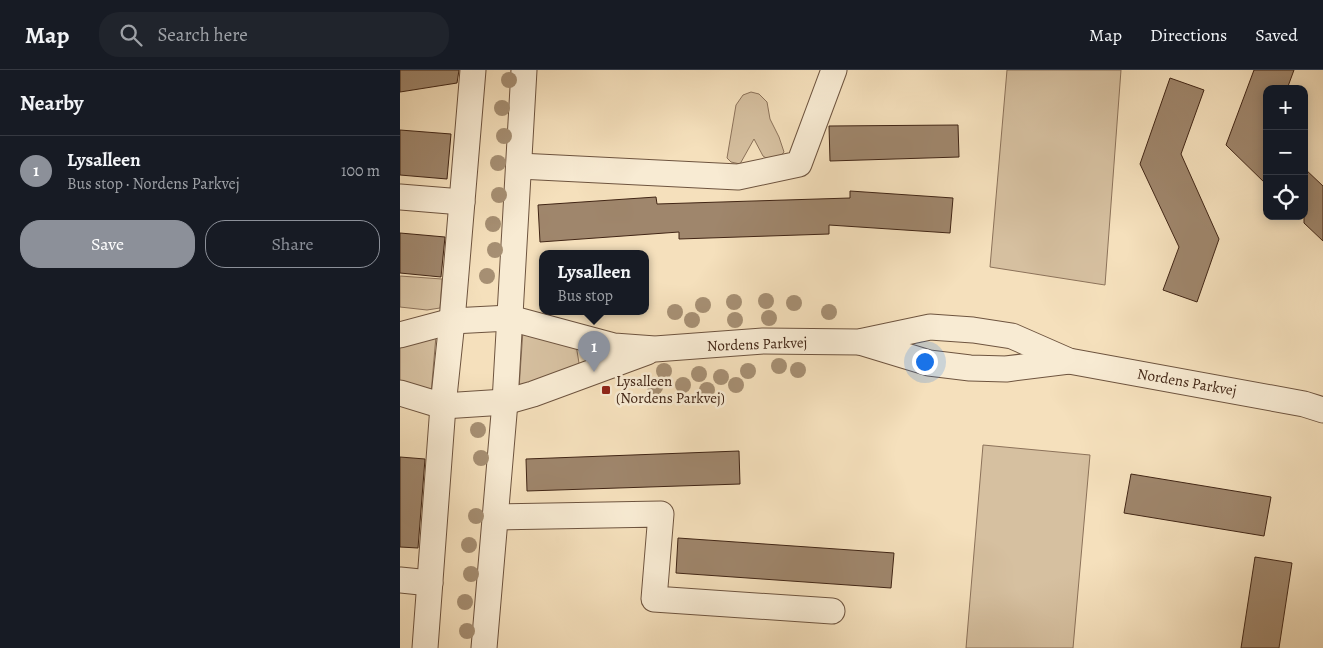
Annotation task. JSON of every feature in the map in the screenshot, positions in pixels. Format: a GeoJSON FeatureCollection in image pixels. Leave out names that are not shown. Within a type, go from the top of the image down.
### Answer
{"type":"FeatureCollection","features":[{"type":"Feature","properties":{"kind":"street"},"geometry":{"type":"LineString","coordinates":[[425,648],[443,406],[473,70]]}},
{"type":"Feature","properties":{"kind":"street"},"geometry":{"type":"LineString","coordinates":[[484,648],[505,402],[524,70]]}},
{"type":"Feature","properties":{"kind":"street"},"geometry":{"type":"LineString","coordinates":[[519,166],[738,177],[799,164],[834,70]]}},
{"type":"Feature","properties":{"kind":"street"},"geometry":{"type":"LineString","coordinates":[[400,197],[462,202]]}},
{"type":"Feature","properties":{"kind":"street","name":"Nordens Parkvej"},"geometry":{"type":"LineString","coordinates":[[400,335],[452,321],[510,318],[614,346],[655,349],[764,341],[859,342],[930,327],[973,330],[1012,336],[1069,361],[1317,406]]}},
{"type":"Feature","properties":{"kind":"street","name":"Nordens Parkvej"},"geometry":{"type":"LineString","coordinates":[[859,342],[930,363],[970,368],[1006,369],[1069,361]]}},
{"type":"Feature","properties":{"kind":"street","name":"Nordens Parkvej"},"geometry":{"type":"LineString","coordinates":[[400,393],[443,406],[505,402],[533,394],[655,349]]}},
{"type":"Feature","properties":{"kind":"street"},"geometry":{"type":"LineString","coordinates":[[495,517],[661,514],[654,599],[832,611]]}},
{"type":"Feature","properties":{"kind":"street"},"geometry":{"type":"LineString","coordinates":[[400,580],[430,583]]}},
{"type":"Feature","properties":{"kind":"shaded area"},"geometry":{"type":"Polygon","coordinates":[[[1007,70],[1121,70],[1105,285],[990,267],[1007,70]]]}},
{"type":"Feature","properties":{"kind":"shaded area"},"geometry":{"type":"Polygon","coordinates":[[[751,92],[759,94],[767,102],[770,119],[784,152],[778,159],[771,161],[763,156],[754,139],[740,164],[731,162],[727,158],[736,105],[743,95],[751,92]]]}},
{"type":"Feature","properties":{"kind":"shaded area"},"geometry":{"type":"Polygon","coordinates":[[[400,276],[442,279],[440,308],[427,310],[400,307],[400,276]]]}},
{"type":"Feature","properties":{"kind":"shaded area"},"geometry":{"type":"Polygon","coordinates":[[[523,330],[576,345],[579,363],[575,368],[519,389],[523,330]]]}},
{"type":"Feature","properties":{"kind":"shaded area"},"geometry":{"type":"Polygon","coordinates":[[[436,336],[431,394],[400,385],[400,347],[436,336]]]}},
{"type":"Feature","properties":{"kind":"shaded area"},"geometry":{"type":"Polygon","coordinates":[[[983,445],[1090,455],[1073,648],[966,648],[983,445]]]}},
{"type":"Feature","properties":{"kind":"building"},"geometry":{"type":"Polygon","coordinates":[[[400,70],[459,70],[457,83],[400,92],[400,70]]]}},
{"type":"Feature","properties":{"kind":"building"},"geometry":{"type":"Polygon","coordinates":[[[1254,70],[1294,70],[1288,85],[1263,85],[1263,181],[1226,145],[1254,70]]]}},
{"type":"Feature","properties":{"kind":"building"},"geometry":{"type":"Polygon","coordinates":[[[1170,78],[1204,90],[1181,154],[1219,239],[1197,302],[1163,290],[1179,247],[1140,164],[1170,78]]]}},
{"type":"Feature","properties":{"kind":"building"},"geometry":{"type":"Polygon","coordinates":[[[958,125],[959,157],[830,161],[829,126],[958,125]]]}},
{"type":"Feature","properties":{"kind":"building"},"geometry":{"type":"Polygon","coordinates":[[[400,130],[451,134],[447,179],[400,175],[400,130]]]}},
{"type":"Feature","properties":{"kind":"building"},"geometry":{"type":"Polygon","coordinates":[[[1308,172],[1323,186],[1323,241],[1304,223],[1304,220],[1308,220],[1308,172]]]}},
{"type":"Feature","properties":{"kind":"building"},"geometry":{"type":"Polygon","coordinates":[[[850,191],[953,198],[950,233],[829,225],[829,234],[679,239],[679,232],[540,242],[538,205],[656,197],[657,204],[850,198],[850,191]]]}},
{"type":"Feature","properties":{"kind":"building"},"geometry":{"type":"Polygon","coordinates":[[[400,233],[445,237],[441,277],[400,273],[400,233]]]}},
{"type":"Feature","properties":{"kind":"building"},"geometry":{"type":"Polygon","coordinates":[[[739,451],[740,484],[527,491],[526,459],[739,451]]]}},
{"type":"Feature","properties":{"kind":"building"},"geometry":{"type":"Polygon","coordinates":[[[400,457],[425,459],[418,548],[400,547],[400,457]]]}},
{"type":"Feature","properties":{"kind":"building"},"geometry":{"type":"Polygon","coordinates":[[[1131,474],[1271,497],[1264,536],[1124,513],[1131,474]]]}},
{"type":"Feature","properties":{"kind":"building"},"geometry":{"type":"Polygon","coordinates":[[[678,538],[894,553],[891,588],[676,573],[678,538]]]}},
{"type":"Feature","properties":{"kind":"building"},"geometry":{"type":"Polygon","coordinates":[[[1255,557],[1292,563],[1279,648],[1241,648],[1255,557]]]}},
{"type":"Feature","properties":{"kind":"place","name":"Lysalleen"},"geometry":{"type":"Point","coordinates":[594,372]}},
{"type":"Feature","properties":{"kind":"place","name":"Lysalleen (Nordens Parkvej)"},"geometry":{"type":"Point","coordinates":[606,390]}}]}
